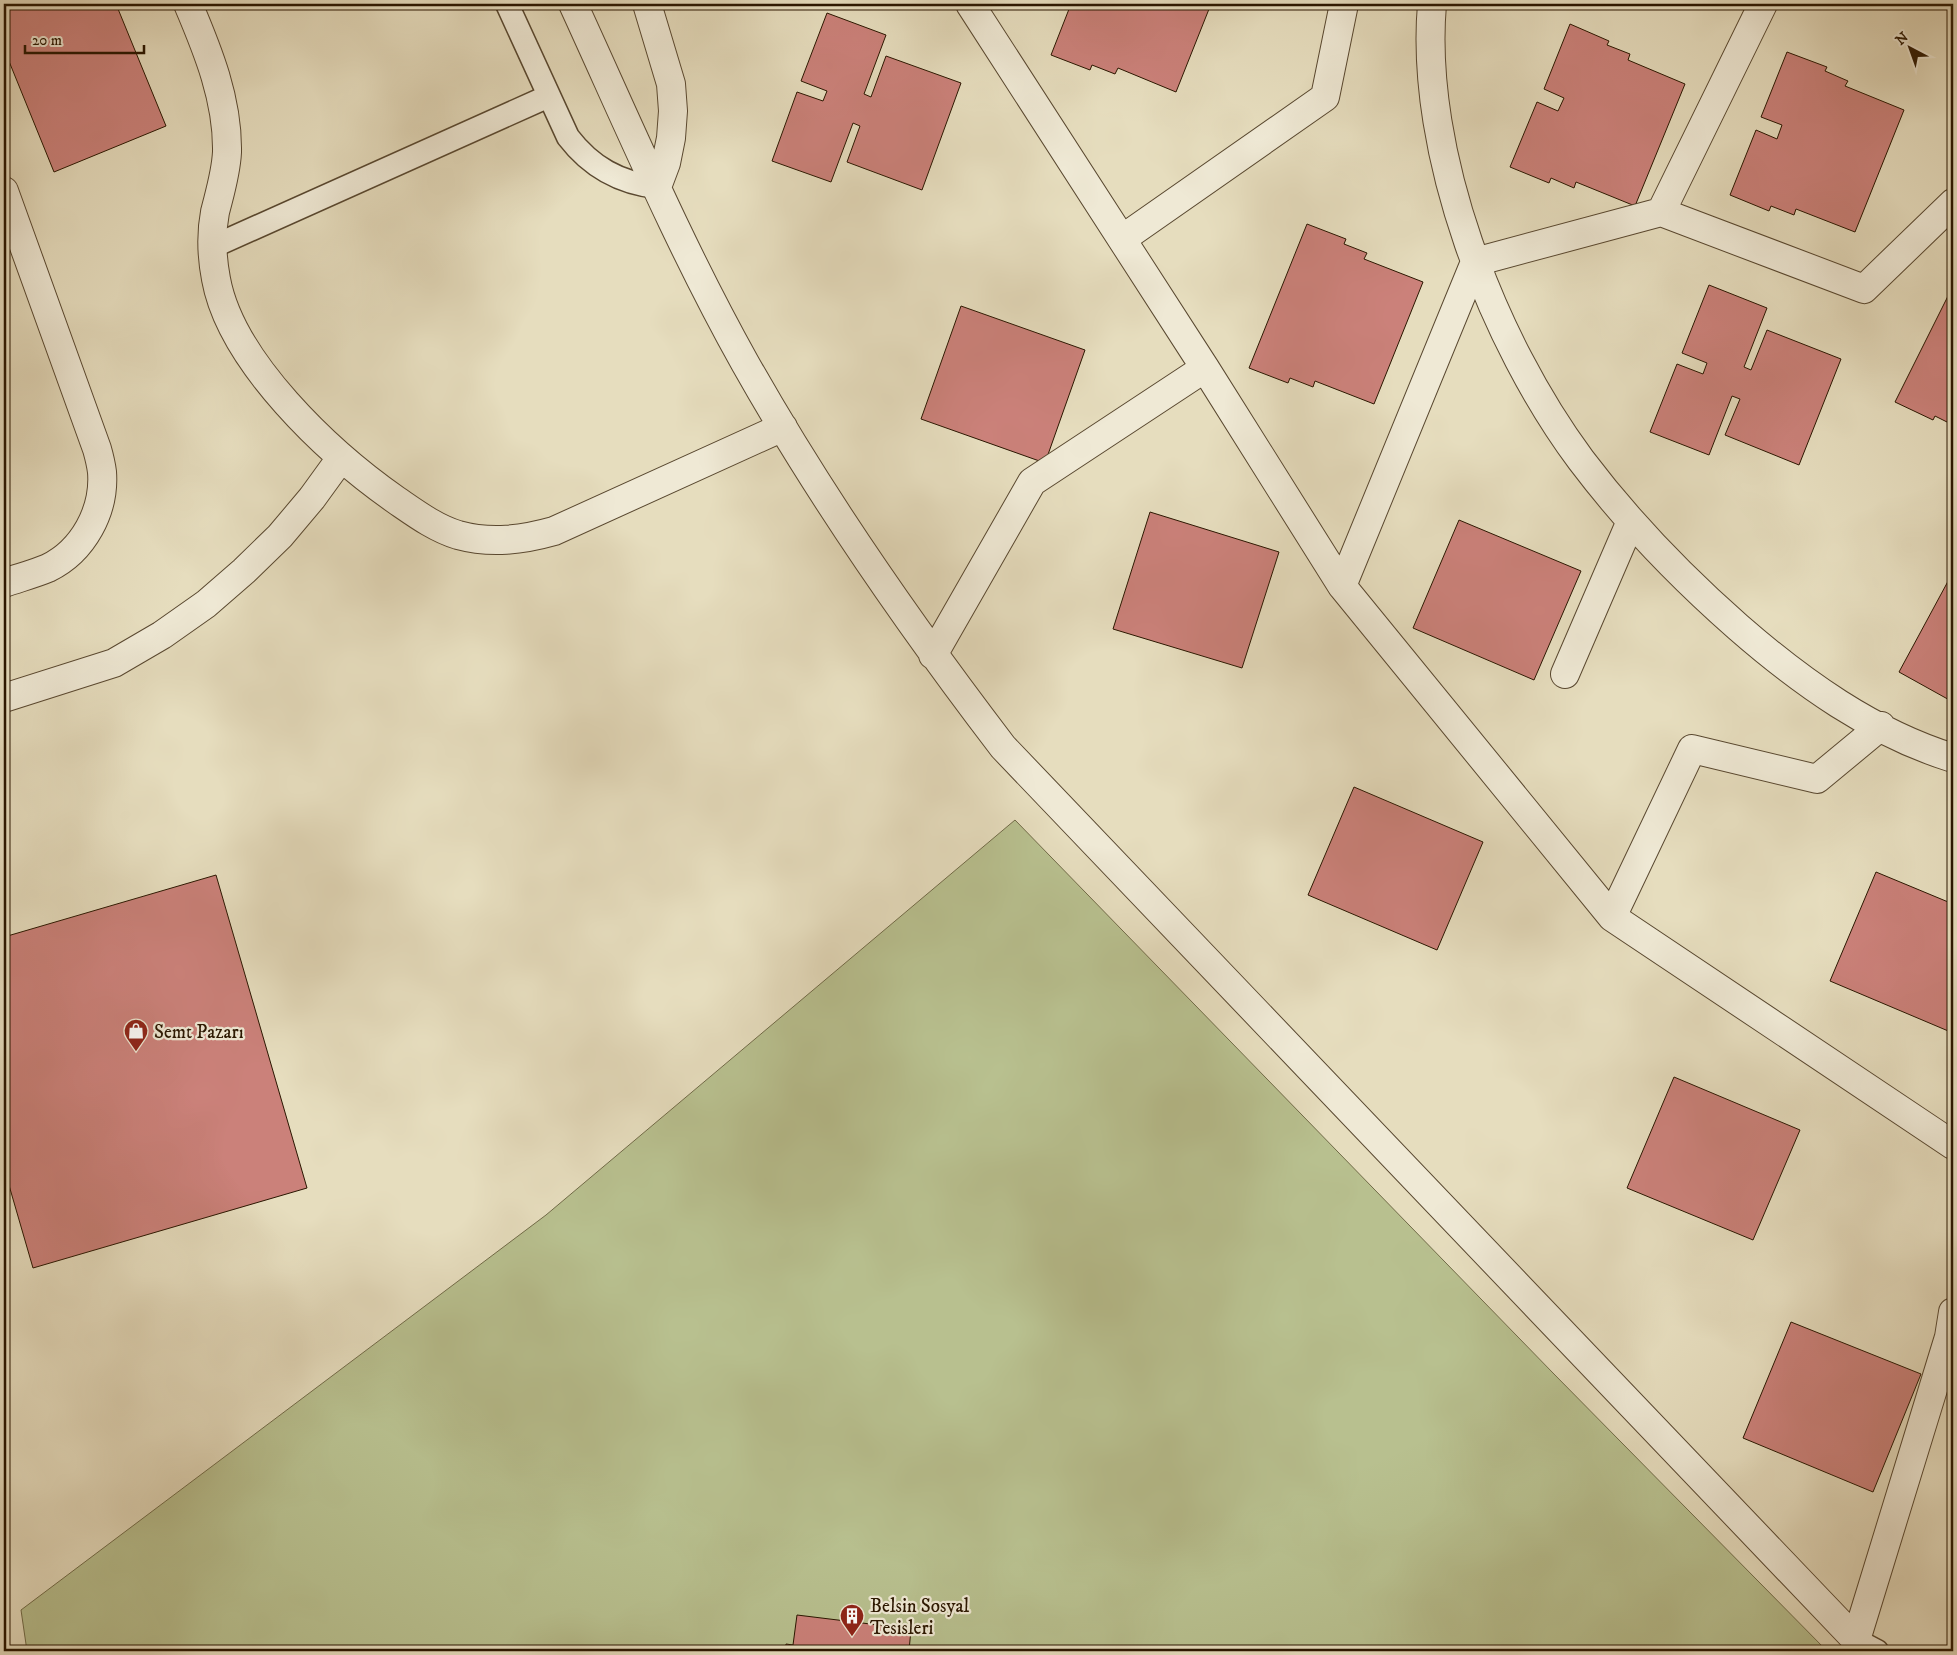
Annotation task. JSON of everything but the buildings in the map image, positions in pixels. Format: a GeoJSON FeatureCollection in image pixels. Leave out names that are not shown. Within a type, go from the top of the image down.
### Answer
{"type":"FeatureCollection","features":[{"type":"Feature","properties":{"kind":"street"},"geometry":{"type":"LineString","coordinates":[[188,4],[214,72],[222,99],[226,126],[227,154],[215,214],[212,247],[216,280],[226,312],[236,334],[277,392],[308,428],[376,486],[434,524],[465,536],[482,540],[507,541],[530,538],[554,531],[783,427]]}},
{"type":"Feature","properties":{"kind":"street"},"geometry":{"type":"LineString","coordinates":[[573,4],[690,260],[783,427],[867,561],[933,655],[1003,747],[1863,1647]]}},
{"type":"Feature","properties":{"kind":"street"},"geometry":{"type":"LineString","coordinates":[[647,4],[671,84],[673,111],[672,138],[666,163],[657,187]]}},
{"type":"Feature","properties":{"kind":"street"},"geometry":{"type":"LineString","coordinates":[[970,4],[1205,368],[1342,586],[1612,917],[1953,1145]]}},
{"type":"Feature","properties":{"kind":"street"},"geometry":{"type":"LineString","coordinates":[[1122,239],[1325,97],[1344,4]]}},
{"type":"Feature","properties":{"kind":"street"},"geometry":{"type":"LineString","coordinates":[[1432,4],[1431,52],[1434,100],[1455,201],[1475,262],[1516,354],[1546,407],[1580,458],[1659,552],[1707,600],[1785,667],[1842,705],[1901,737],[1953,758]]}},
{"type":"Feature","properties":{"kind":"street"},"geometry":{"type":"LineString","coordinates":[[1661,212],[1763,4]]}},
{"type":"Feature","properties":{"kind":"street"},"geometry":{"type":"LineString","coordinates":[[4,191],[97,449],[102,471],[101,494],[96,517],[84,538],[68,555],[48,568],[4,583]]}},
{"type":"Feature","properties":{"kind":"street"},"geometry":{"type":"LineString","coordinates":[[1475,262],[1661,212],[1864,289],[1953,203]]}},
{"type":"Feature","properties":{"kind":"street"},"geometry":{"type":"LineString","coordinates":[[1342,586],[1475,262]]}},
{"type":"Feature","properties":{"kind":"street"},"geometry":{"type":"LineString","coordinates":[[933,655],[1032,482],[1205,368]]}},
{"type":"Feature","properties":{"kind":"street"},"geometry":{"type":"LineString","coordinates":[[4,698],[114,664],[162,635],[244,571],[280,536],[312,498],[341,458]]}},
{"type":"Feature","properties":{"kind":"street"},"geometry":{"type":"LineString","coordinates":[[1565,674],[1632,521]]}},
{"type":"Feature","properties":{"kind":"street"},"geometry":{"type":"LineString","coordinates":[[1612,917],[1692,749],[1817,779],[1881,726]]}},
{"type":"Feature","properties":{"kind":"street"},"geometry":{"type":"LineString","coordinates":[[1863,1647],[1952,1329]]}},
{"type":"Feature","properties":{"kind":"lane"},"geometry":{"type":"LineString","coordinates":[[507,4],[568,137],[578,151],[592,163],[623,180],[657,187]]}},
{"type":"Feature","properties":{"kind":"lane"},"geometry":{"type":"LineString","coordinates":[[212,247],[549,96]]}},
{"type":"Feature","properties":{"kind":"green space"},"geometry":{"type":"Polygon","coordinates":[[[1015,820],[1553,1373],[1825,1649],[1824,1651],[27,1651],[21,1610],[546,1215],[1015,820]]]}},
{"type":"Feature","properties":{"kind":"place","name":"Semt Pazarı"},"geometry":{"type":"Point","coordinates":[136,1052]}},
{"type":"Feature","properties":{"kind":"place","name":"Belsin Sosyal Tesisleri"},"geometry":{"type":"Point","coordinates":[852,1637]}}]}
